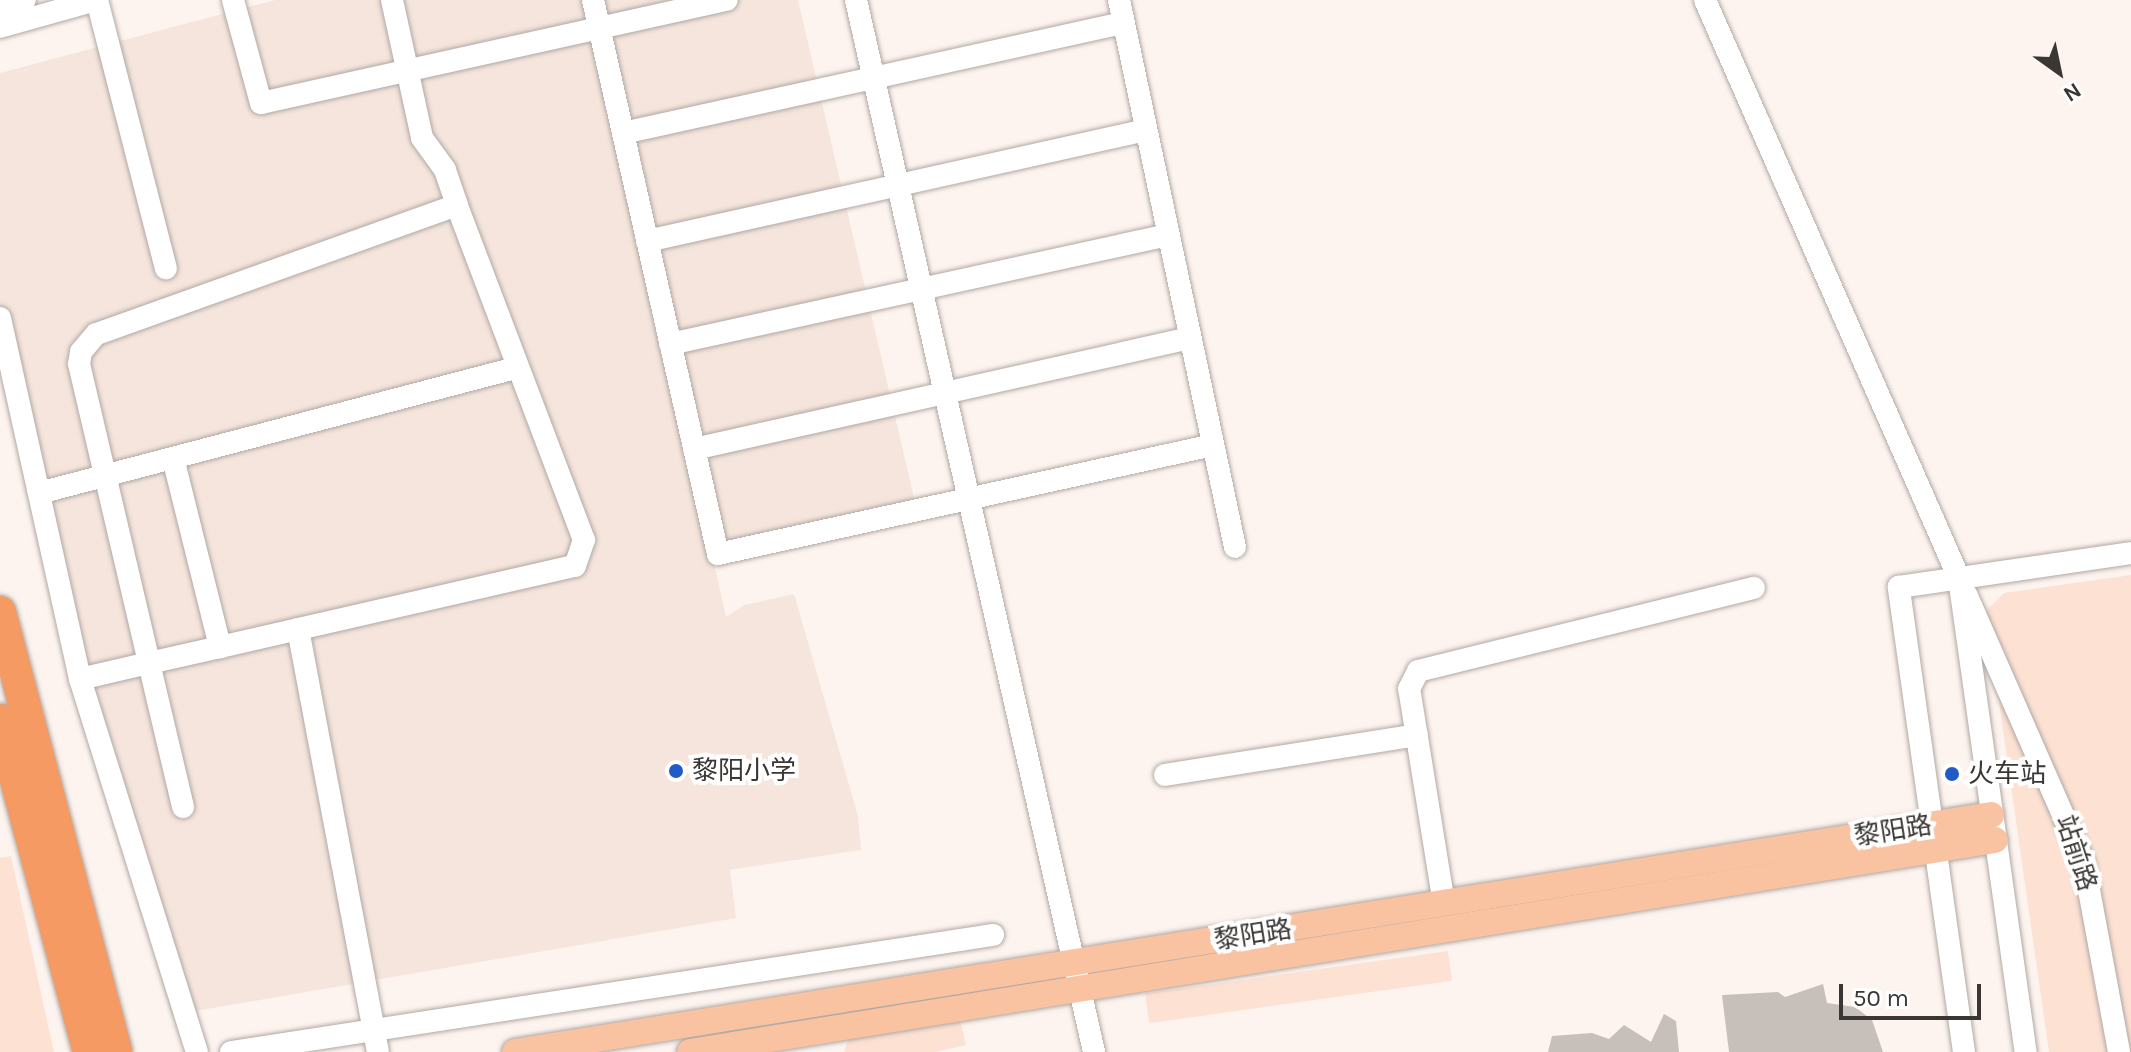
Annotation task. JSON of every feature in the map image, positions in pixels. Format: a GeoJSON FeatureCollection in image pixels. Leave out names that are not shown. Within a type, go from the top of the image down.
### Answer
{"type":"FeatureCollection","features":[{"type":"Feature","properties":{"kind":"highway"},"geometry":{"type":"LineString","coordinates":[[0,612],[116,1052]]}},
{"type":"Feature","properties":{"kind":"highway"},"geometry":{"type":"LineString","coordinates":[[0,720],[89,1052]]}},
{"type":"Feature","properties":{"kind":"main road","name":"黎阳路"},"geometry":{"type":"LineString","coordinates":[[515,1052],[1077,976],[1993,828]]}},
{"type":"Feature","properties":{"kind":"main road","name":"黎阳路"},"geometry":{"type":"LineString","coordinates":[[690,1052],[1444,904],[1934,837]]}},
{"type":"Feature","properties":{"kind":"street"},"geometry":{"type":"LineString","coordinates":[[0,8],[25,0]]}},
{"type":"Feature","properties":{"kind":"street"},"geometry":{"type":"LineString","coordinates":[[0,27],[96,0],[166,268]]}},
{"type":"Feature","properties":{"kind":"street"},"geometry":{"type":"LineString","coordinates":[[233,0],[261,103],[727,0]]}},
{"type":"Feature","properties":{"kind":"street"},"geometry":{"type":"LineString","coordinates":[[80,679],[575,566],[584,540],[445,170],[422,138],[392,0]]}},
{"type":"Feature","properties":{"kind":"street"},"geometry":{"type":"LineString","coordinates":[[593,0],[718,554],[1213,445]]}},
{"type":"Feature","properties":{"kind":"street"},"geometry":{"type":"LineString","coordinates":[[856,0],[1094,1052]]}},
{"type":"Feature","properties":{"kind":"street"},"geometry":{"type":"LineString","coordinates":[[1119,0],[1235,547]]}},
{"type":"Feature","properties":{"kind":"street","name":"站前路"},"geometry":{"type":"LineString","coordinates":[[1705,0],[2084,863],[2119,1052]]}},
{"type":"Feature","properties":{"kind":"street"},"geometry":{"type":"LineString","coordinates":[[623,133],[1123,23]]}},
{"type":"Feature","properties":{"kind":"street"},"geometry":{"type":"LineString","coordinates":[[647,241],[1146,130]]}},
{"type":"Feature","properties":{"kind":"street"},"geometry":{"type":"LineString","coordinates":[[183,807],[79,364],[96,334],[457,205]]}},
{"type":"Feature","properties":{"kind":"street"},"geometry":{"type":"LineString","coordinates":[[670,344],[1168,235]]}},
{"type":"Feature","properties":{"kind":"street"},"geometry":{"type":"LineString","coordinates":[[0,318],[80,679],[197,1052]]}},
{"type":"Feature","properties":{"kind":"street"},"geometry":{"type":"LineString","coordinates":[[694,449],[1190,338]]}},
{"type":"Feature","properties":{"kind":"street"},"geometry":{"type":"LineString","coordinates":[[39,493],[174,462],[518,367]]}},
{"type":"Feature","properties":{"kind":"street"},"geometry":{"type":"LineString","coordinates":[[174,462],[220,647]]}},
{"type":"Feature","properties":{"kind":"street"},"geometry":{"type":"LineString","coordinates":[[1964,1052],[1899,587],[2131,553]]}},
{"type":"Feature","properties":{"kind":"street"},"geometry":{"type":"LineString","coordinates":[[1959,578],[2026,1052]]}},
{"type":"Feature","properties":{"kind":"street"},"geometry":{"type":"LineString","coordinates":[[1444,904],[1409,689],[1418,671],[1754,588]]}},
{"type":"Feature","properties":{"kind":"street"},"geometry":{"type":"LineString","coordinates":[[298,629],[376,1041]]}},
{"type":"Feature","properties":{"kind":"street"},"geometry":{"type":"LineString","coordinates":[[1165,775],[1417,735]]}},
{"type":"Feature","properties":{"kind":"street"},"geometry":{"type":"LineString","coordinates":[[231,1052],[376,1041],[993,935]]}},
{"type":"Feature","properties":{"kind":"shaded area"},"geometry":{"type":"Polygon","coordinates":[[[275,0],[798,0],[918,515],[714,563],[726,617],[745,605],[794,594],[858,816],[861,850],[730,870],[736,918],[172,1015],[0,365],[0,73],[275,0]]]}},
{"type":"Feature","properties":{"kind":"shaded area"},"geometry":{"type":"Polygon","coordinates":[[[2131,575],[2131,1052],[2049,1052],[1986,611],[2004,593],[2131,575]]]}},
{"type":"Feature","properties":{"kind":"shaded area"},"geometry":{"type":"Polygon","coordinates":[[[11,856],[54,1052],[0,1052],[0,858],[11,856]]]}},
{"type":"Feature","properties":{"kind":"shaded area"},"geometry":{"type":"Polygon","coordinates":[[[1448,951],[1452,981],[1149,1023],[1145,994],[1448,951]]]}},
{"type":"Feature","properties":{"kind":"shaded area"},"geometry":{"type":"Polygon","coordinates":[[[958,1011],[966,1045],[935,1052],[844,1052],[850,1034],[958,1011]]]}},
{"type":"Feature","properties":{"kind":"building"},"geometry":{"type":"Polygon","coordinates":[[[1823,984],[1827,1003],[1855,1007],[1872,1020],[1883,1052],[1729,1052],[1722,995],[1778,992],[1785,997],[1823,984]]]}},
{"type":"Feature","properties":{"kind":"building"},"geometry":{"type":"Polygon","coordinates":[[[1664,1014],[1676,1021],[1679,1052],[1548,1052],[1552,1036],[1592,1033],[1609,1039],[1624,1025],[1651,1042],[1664,1014]]]}},
{"type":"Feature","properties":{"kind":"place","name":"黎阳小学"},"geometry":{"type":"Point","coordinates":[676,771]}},
{"type":"Feature","properties":{"kind":"place","name":"火车站"},"geometry":{"type":"Point","coordinates":[1952,774]}}]}
